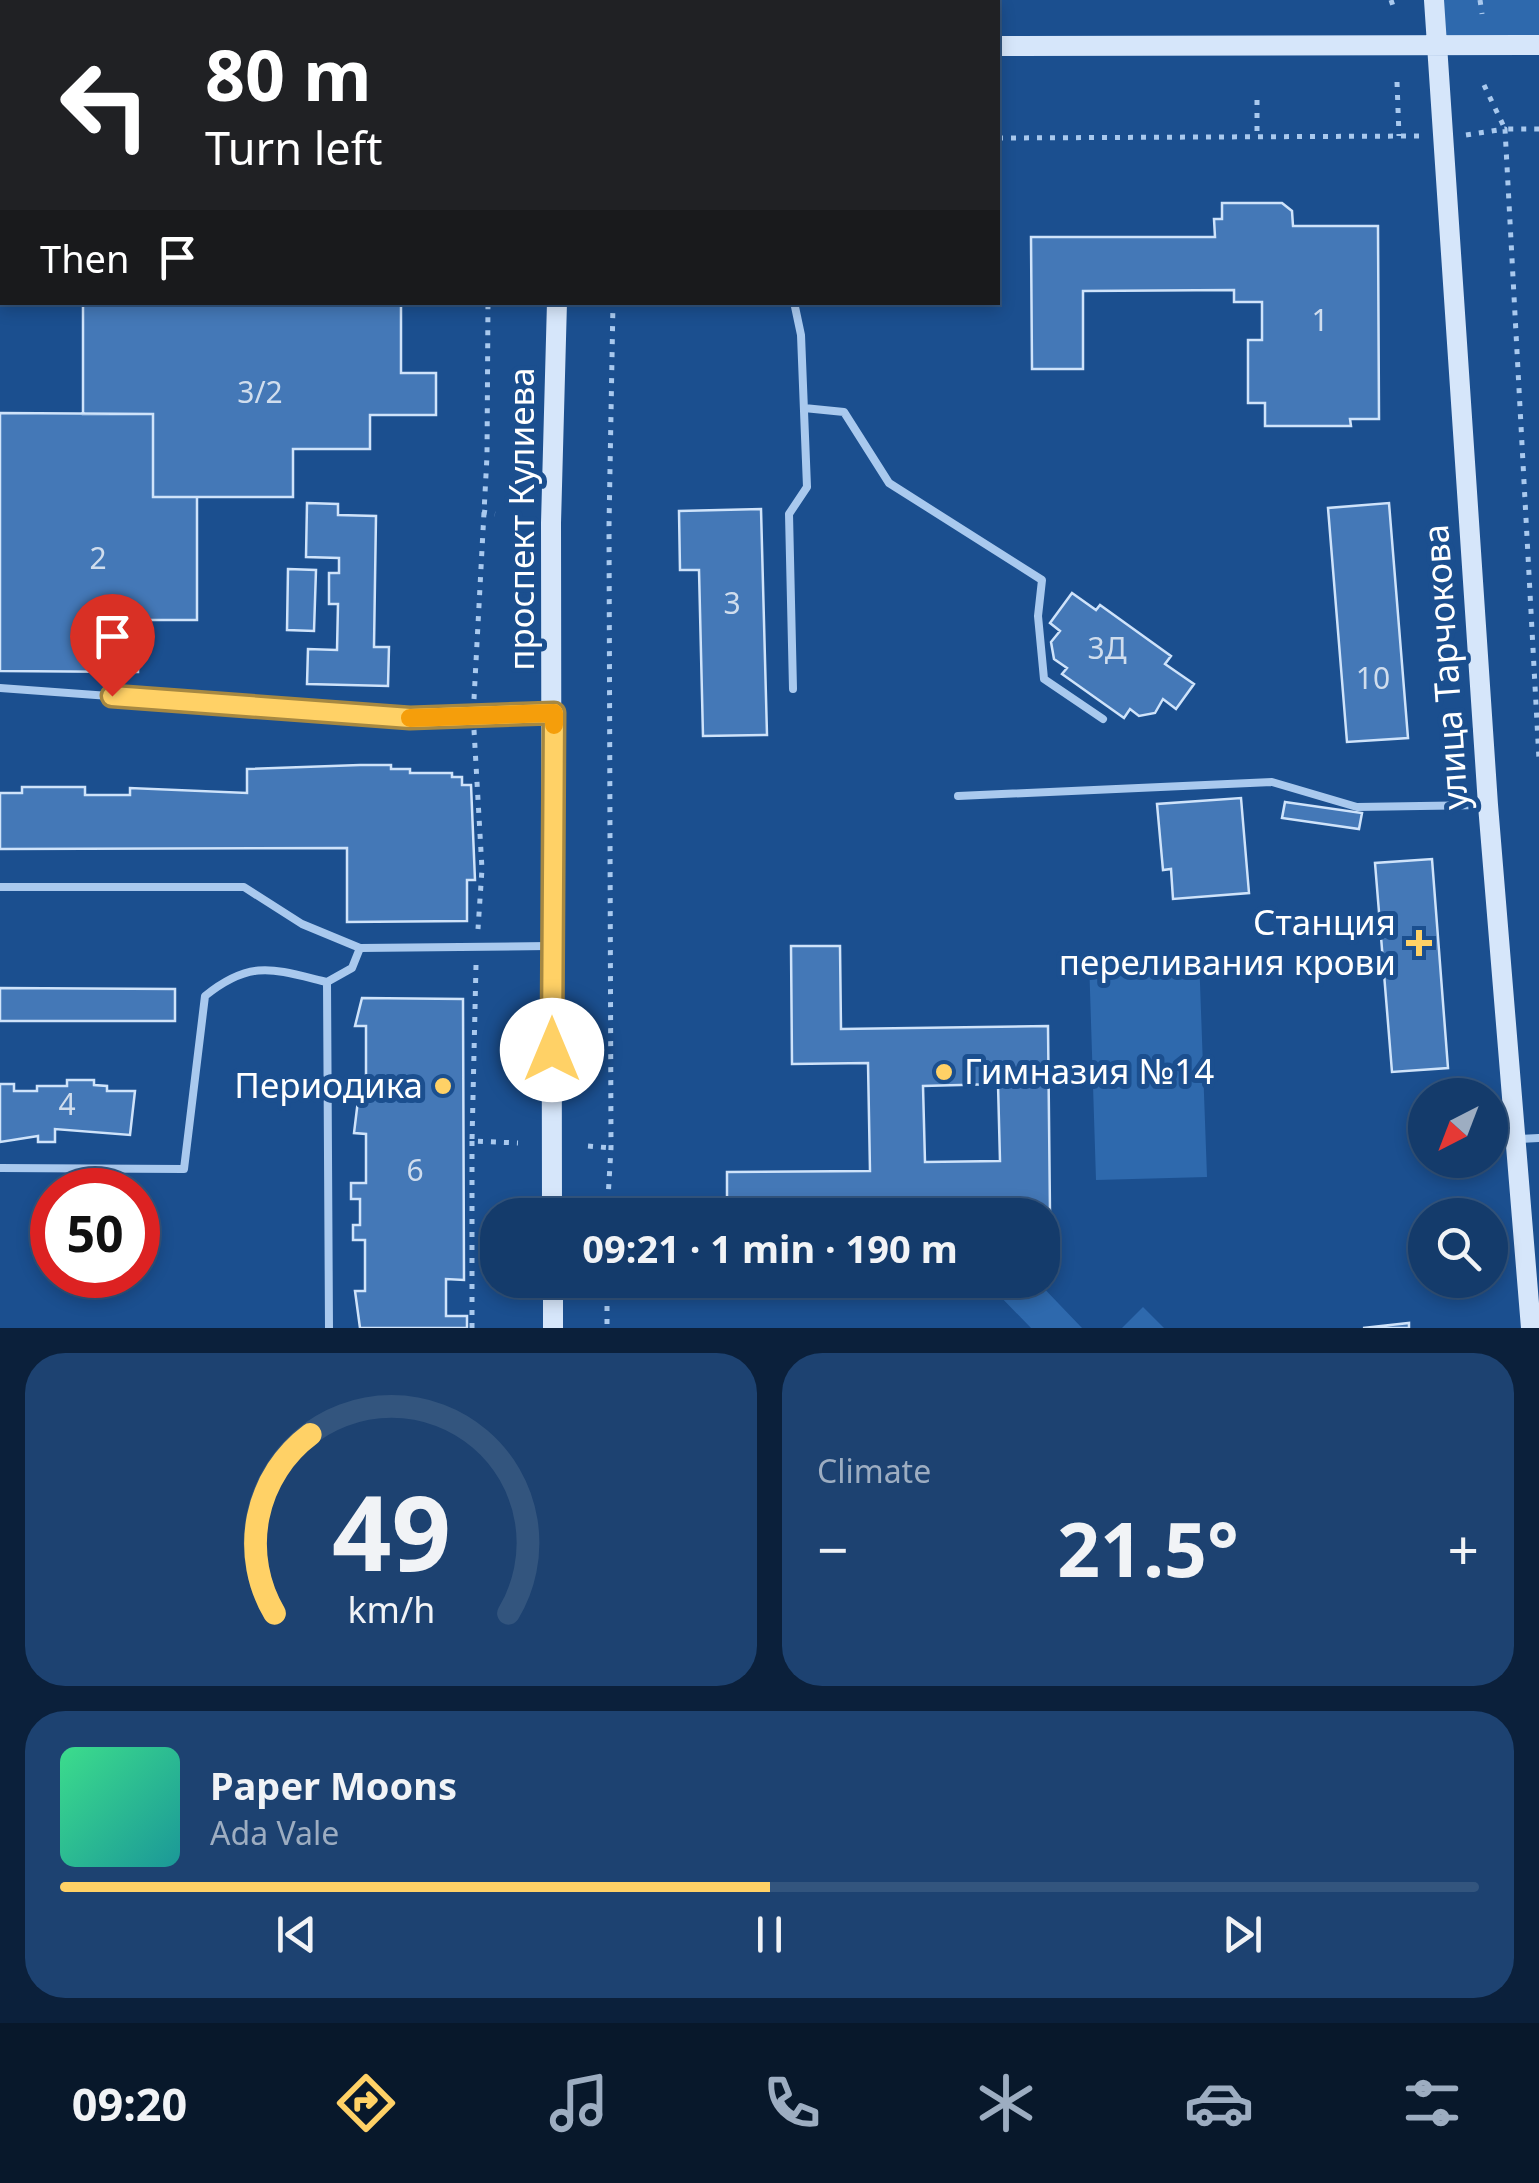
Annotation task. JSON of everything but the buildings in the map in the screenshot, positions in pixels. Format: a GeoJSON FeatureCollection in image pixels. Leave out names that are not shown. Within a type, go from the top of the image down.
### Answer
{"type":"FeatureCollection","features":[{"type":"Feature","properties":{"kind":"main road","name":"улица Тарчокова"},"geometry":{"type":"LineString","coordinates":[[1434,0],[1488,805],[1528,1139],[1531,1328]]}},
{"type":"Feature","properties":{"kind":"main road"},"geometry":{"type":"LineString","coordinates":[[1000,46],[1539,45]]}},
{"type":"Feature","properties":{"kind":"main road","name":"проспект Кулиева"},"geometry":{"type":"LineString","coordinates":[[552,1198],[552,514],[557,305]]}},
{"type":"Feature","properties":{"kind":"main road"},"geometry":{"type":"LineString","coordinates":[[553,1298],[554,1328]]}},
{"type":"Feature","properties":{"kind":"lane"},"geometry":{"type":"LineString","coordinates":[[793,690],[789,514],[807,488],[801,335],[795,305]]}},
{"type":"Feature","properties":{"kind":"lane"},"geometry":{"type":"LineString","coordinates":[[804,408],[844,412],[889,483],[1042,580],[1038,616],[1044,679],[1103,720]]}},
{"type":"Feature","properties":{"kind":"lane"},"geometry":{"type":"LineString","coordinates":[[0,688],[410,718],[554,713]]}},
{"type":"Feature","properties":{"kind":"lane"},"geometry":{"type":"LineString","coordinates":[[958,796],[1272,782],[1357,807],[1488,805]]}},
{"type":"Feature","properties":{"kind":"lane"},"geometry":{"type":"LineString","coordinates":[[0,888],[244,887],[302,924],[360,948],[554,946]]}},
{"type":"Feature","properties":{"kind":"lane"},"geometry":{"type":"LineString","coordinates":[[0,1168],[184,1169],[205,996],[245,970],[286,972],[327,982],[352,968],[360,948]]}},
{"type":"Feature","properties":{"kind":"lane"},"geometry":{"type":"LineString","coordinates":[[327,982],[329,1328]]}},
{"type":"Feature","properties":{"kind":"path"},"geometry":{"type":"LineString","coordinates":[[1391,0],[1394,10]]}},
{"type":"Feature","properties":{"kind":"path"},"geometry":{"type":"LineString","coordinates":[[1480,0],[1482,14]]}},
{"type":"Feature","properties":{"kind":"path"},"geometry":{"type":"LineString","coordinates":[[1397,82],[1399,136]]}},
{"type":"Feature","properties":{"kind":"path"},"geometry":{"type":"LineString","coordinates":[[1484,85],[1505,129],[1539,760]]}},
{"type":"Feature","properties":{"kind":"path"},"geometry":{"type":"LineString","coordinates":[[1257,100],[1257,136]]}},
{"type":"Feature","properties":{"kind":"path"},"geometry":{"type":"LineString","coordinates":[[1466,135],[1539,129]]}},
{"type":"Feature","properties":{"kind":"path"},"geometry":{"type":"LineString","coordinates":[[1000,138],[1421,136]]}},
{"type":"Feature","properties":{"kind":"path"},"geometry":{"type":"LineString","coordinates":[[472,1328],[476,948],[482,869],[473,716],[488,305]]}},
{"type":"Feature","properties":{"kind":"path"},"geometry":{"type":"LineString","coordinates":[[608,1198],[613,305]]}},
{"type":"Feature","properties":{"kind":"path"},"geometry":{"type":"LineString","coordinates":[[482,512],[496,514]]}},
{"type":"Feature","properties":{"kind":"path"},"geometry":{"type":"LineString","coordinates":[[598,527],[609,526]]}},
{"type":"Feature","properties":{"kind":"path"},"geometry":{"type":"LineString","coordinates":[[472,1141],[518,1143]]}},
{"type":"Feature","properties":{"kind":"path"},"geometry":{"type":"LineString","coordinates":[[588,1146],[611,1148]]}},
{"type":"Feature","properties":{"kind":"path"},"geometry":{"type":"LineString","coordinates":[[607,1298],[607,1328]]}},
{"type":"Feature","properties":{"kind":"shaded area"},"geometry":{"type":"Polygon","coordinates":[[[1434,0],[1539,0],[1539,45],[1437,46],[1434,0]]]}},
{"type":"Feature","properties":{"kind":"shaded area"},"geometry":{"type":"Polygon","coordinates":[[[1199,956],[1207,1177],[1096,1180],[1089,959],[1199,956]]]}},
{"type":"Feature","properties":{"kind":"shaded area"},"geometry":{"type":"Polygon","coordinates":[[[1002,1298],[1053,1298],[1082,1328],[1031,1328],[1002,1298]]]}},
{"type":"Feature","properties":{"kind":"shaded area"},"geometry":{"type":"Polygon","coordinates":[[[1143,1307],[1164,1328],[1122,1328],[1143,1307]]]}},
{"type":"Feature","properties":{"kind":"slow traffic"},"geometry":{"type":"LineString","coordinates":[[410,718],[554,713],[554,725]]}},
{"type":"Feature","properties":{"kind":"place","name":"Станция переливания крови"},"geometry":{"type":"Point","coordinates":[1419,943]}},
{"type":"Feature","properties":{"kind":"place","name":"Гимназия №14"},"geometry":{"type":"Point","coordinates":[944,1072]}},
{"type":"Feature","properties":{"kind":"place","name":"Периодика"},"geometry":{"type":"Point","coordinates":[443,1086]}},
{"type":"Feature","properties":{"kind":"route"},"geometry":{"type":"LineString","coordinates":[[112,696],[410,718],[554,713],[552,1050]]}}]}
